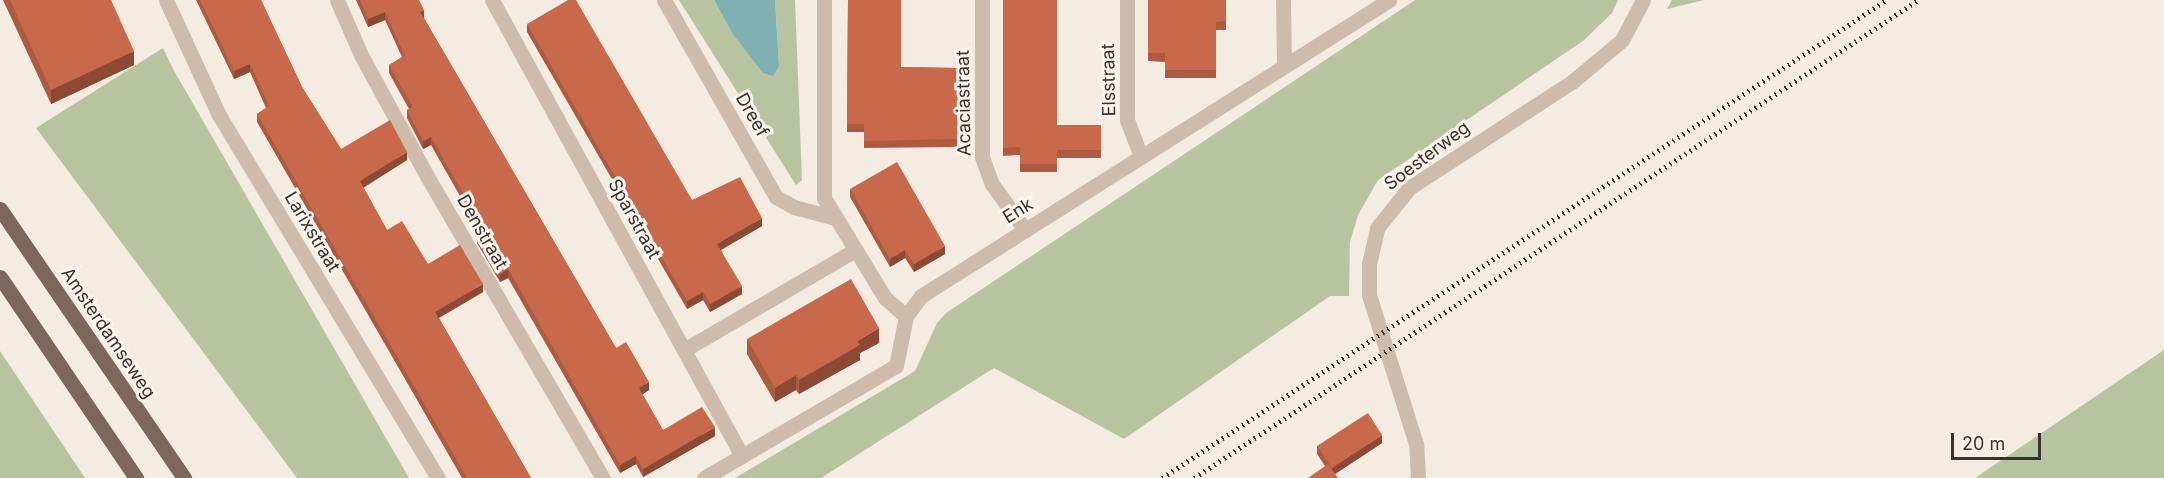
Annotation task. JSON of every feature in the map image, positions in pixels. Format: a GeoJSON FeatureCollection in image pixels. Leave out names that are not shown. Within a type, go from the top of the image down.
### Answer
{"type":"FeatureCollection","features":[{"type":"Feature","properties":{"kind":"main road","name":"Amsterdamseweg"},"geometry":{"type":"LineString","coordinates":[[0,209],[184,478]]}},
{"type":"Feature","properties":{"kind":"main road"},"geometry":{"type":"LineString","coordinates":[[0,277],[136,478]]}},
{"type":"Feature","properties":{"kind":"street","name":"Larixstraat"},"geometry":{"type":"LineString","coordinates":[[166,0],[219,115],[438,478]]}},
{"type":"Feature","properties":{"kind":"street","name":"Denstraat"},"geometry":{"type":"LineString","coordinates":[[337,0],[361,56],[427,176],[603,478]]}},
{"type":"Feature","properties":{"kind":"street","name":"Sparstraat"},"geometry":{"type":"LineString","coordinates":[[492,0],[742,456]]}},
{"type":"Feature","properties":{"kind":"street","name":"Dreef"},"geometry":{"type":"LineString","coordinates":[[664,0],[776,197],[794,207],[832,217]]}},
{"type":"Feature","properties":{"kind":"street"},"geometry":{"type":"LineString","coordinates":[[704,478],[896,366],[906,315],[885,298],[832,217],[824,198],[824,0]]}},
{"type":"Feature","properties":{"kind":"street","name":"Acaciastraat"},"geometry":{"type":"LineString","coordinates":[[982,0],[982,157],[992,184],[1025,230]]}},
{"type":"Feature","properties":{"kind":"street","name":"Elsstraat"},"geometry":{"type":"LineString","coordinates":[[1127,0],[1127,120],[1141,156]]}},
{"type":"Feature","properties":{"kind":"street"},"geometry":{"type":"LineString","coordinates":[[1283,0],[1284,66]]}},
{"type":"Feature","properties":{"kind":"street","name":"Enk"},"geometry":{"type":"LineString","coordinates":[[906,315],[921,296],[1389,0]]}},
{"type":"Feature","properties":{"kind":"street","name":"Soesterweg"},"geometry":{"type":"LineString","coordinates":[[1418,478],[1416,444],[1369,295],[1369,264],[1377,228],[1409,188],[1573,81],[1622,40],[1643,0]]}},
{"type":"Feature","properties":{"kind":"street"},"geometry":{"type":"LineString","coordinates":[[684,350],[855,250]]}},
{"type":"Feature","properties":{"kind":"green space"},"geometry":{"type":"Polygon","coordinates":[[[679,0],[714,0],[732,33],[779,66],[775,0],[795,0],[802,180],[796,185],[679,0]]]}},
{"type":"Feature","properties":{"kind":"green space"},"geometry":{"type":"Polygon","coordinates":[[[1415,0],[1618,0],[1612,13],[1583,41],[1378,180],[1358,215],[1350,242],[1349,296],[1330,296],[1124,439],[994,368],[821,478],[735,478],[915,371],[937,323],[946,313],[1415,0]]]}},
{"type":"Feature","properties":{"kind":"green space"},"geometry":{"type":"Polygon","coordinates":[[[1672,0],[1704,0],[1667,9],[1672,0]]]}},
{"type":"Feature","properties":{"kind":"green space"},"geometry":{"type":"Polygon","coordinates":[[[163,48],[409,478],[297,478],[36,128],[163,48]]]}},
{"type":"Feature","properties":{"kind":"green space"},"geometry":{"type":"Polygon","coordinates":[[[2164,350],[2164,478],[1975,478],[2164,350]]]}},
{"type":"Feature","properties":{"kind":"green space"},"geometry":{"type":"Polygon","coordinates":[[[0,351],[85,478],[0,478],[0,351]]]}},
{"type":"Feature","properties":{"kind":"water"},"geometry":{"type":"Polygon","coordinates":[[[714,0],[775,0],[779,66],[773,76],[763,73],[732,33],[714,0]]]}},
{"type":"Feature","properties":{"kind":"building"},"geometry":{"type":"Polygon","coordinates":[[[10,0],[111,0],[134,51],[51,90],[10,0]]]}},
{"type":"Feature","properties":{"kind":"building"},"geometry":{"type":"Polygon","coordinates":[[[200,0],[261,0],[302,87],[341,149],[390,120],[407,152],[360,181],[387,230],[402,221],[428,264],[460,245],[483,284],[435,312],[531,478],[467,478],[257,114],[269,106],[250,64],[234,71],[200,0]]]}},
{"type":"Feature","properties":{"kind":"building"},"geometry":{"type":"Polygon","coordinates":[[[360,0],[419,0],[424,10],[420,12],[616,348],[626,342],[649,382],[639,388],[663,430],[702,407],[715,427],[643,469],[636,456],[620,465],[508,269],[500,274],[477,235],[484,231],[431,137],[423,141],[407,110],[413,107],[389,65],[405,56],[385,12],[368,19],[360,0]]]}},
{"type":"Feature","properties":{"kind":"building"},"geometry":{"type":"Polygon","coordinates":[[[568,0],[576,0],[692,200],[740,177],[762,218],[717,244],[742,286],[710,304],[703,292],[687,301],[527,24],[568,0]]]}},
{"type":"Feature","properties":{"kind":"building"},"geometry":{"type":"Polygon","coordinates":[[[848,0],[901,0],[901,67],[958,68],[957,139],[864,141],[864,124],[847,124],[848,0]]]}},
{"type":"Feature","properties":{"kind":"building"},"geometry":{"type":"Polygon","coordinates":[[[1003,0],[1057,0],[1057,125],[1101,125],[1101,150],[1057,150],[1057,164],[1020,164],[1020,147],[1003,148],[1003,0]]]}},
{"type":"Feature","properties":{"kind":"building"},"geometry":{"type":"Polygon","coordinates":[[[1148,0],[1226,0],[1226,21],[1216,22],[1216,70],[1165,70],[1165,53],[1148,53],[1148,0]]]}},
{"type":"Feature","properties":{"kind":"building"},"geometry":{"type":"Polygon","coordinates":[[[897,162],[945,246],[914,264],[905,250],[890,259],[850,189],[897,162]]]}},
{"type":"Feature","properties":{"kind":"building"},"geometry":{"type":"Polygon","coordinates":[[[851,279],[879,328],[857,341],[860,345],[799,380],[796,375],[775,388],[747,339],[851,279]]]}},
{"type":"Feature","properties":{"kind":"building"},"geometry":{"type":"Polygon","coordinates":[[[1368,413],[1382,435],[1332,468],[1317,446],[1368,413]]]}},
{"type":"Feature","properties":{"kind":"building"},"geometry":{"type":"Polygon","coordinates":[[[1328,464],[1338,478],[1308,478],[1328,464]]]}},
{"type":"Feature","properties":{"kind":"railway"},"geometry":{"type":"LineString","coordinates":[[1162,478],[1886,0]]}},
{"type":"Feature","properties":{"kind":"railway"},"geometry":{"type":"LineString","coordinates":[[1194,478],[1918,0]]}}]}
